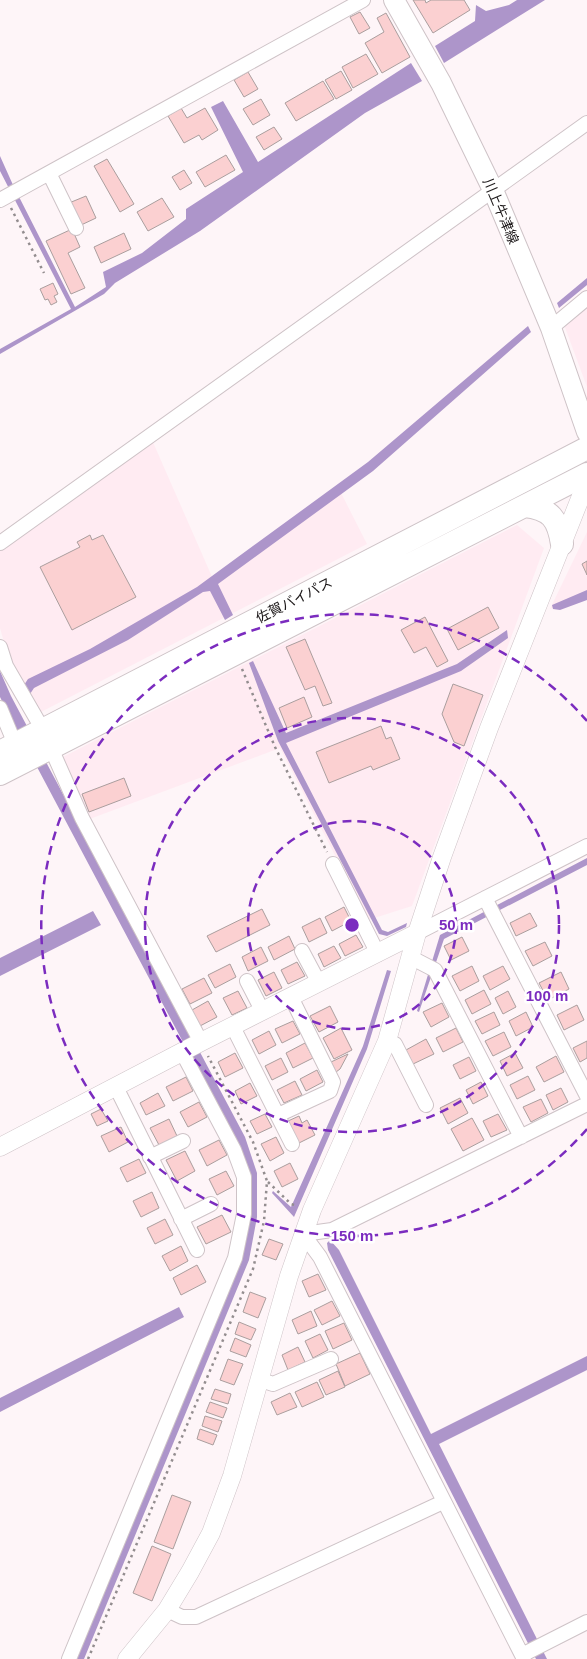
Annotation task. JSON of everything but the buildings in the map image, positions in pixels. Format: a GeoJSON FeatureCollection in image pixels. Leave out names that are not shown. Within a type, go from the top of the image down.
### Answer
{"type":"FeatureCollection","features":[{"type":"Feature","properties":{"kind":"highway","name":"佐賀バイパス"},"geometry":{"type":"LineString","coordinates":[[0,774],[30,744],[587,434]]}},
{"type":"Feature","properties":{"kind":"highway","name":"佐賀バイパス"},"geometry":{"type":"LineString","coordinates":[[30,744],[235,654],[587,474]]}},
{"type":"Feature","properties":{"kind":"highway"},"geometry":{"type":"LineString","coordinates":[[525,506],[538,508],[552,515],[560,530],[562,544]]}},
{"type":"Feature","properties":{"kind":"main road","name":"川上牛津線"},"geometry":{"type":"LineString","coordinates":[[394,0],[441,83],[493,190],[551,328],[587,434]]}},
{"type":"Feature","properties":{"kind":"street"},"geometry":{"type":"LineString","coordinates":[[2,195],[21,189],[49,174],[363,0]]}},
{"type":"Feature","properties":{"kind":"street"},"geometry":{"type":"LineString","coordinates":[[0,543],[587,123]]}},
{"type":"Feature","properties":{"kind":"street"},"geometry":{"type":"LineString","coordinates":[[49,174],[76,228]]}},
{"type":"Feature","properties":{"kind":"street"},"geometry":{"type":"LineString","coordinates":[[551,328],[587,298]]}},
{"type":"Feature","properties":{"kind":"street"},"geometry":{"type":"LineString","coordinates":[[521,1137],[423,964],[417,934],[442,856],[489,728],[587,481]]}},
{"type":"Feature","properties":{"kind":"street"},"geometry":{"type":"LineString","coordinates":[[0,647],[30,744]]}},
{"type":"Feature","properties":{"kind":"street"},"geometry":{"type":"LineString","coordinates":[[0,708],[30,744],[82,818],[201,1042]]}},
{"type":"Feature","properties":{"kind":"street"},"geometry":{"type":"LineString","coordinates":[[0,1147],[201,1042],[378,954],[587,846]]}},
{"type":"Feature","properties":{"kind":"street"},"geometry":{"type":"LineString","coordinates":[[333,864],[378,954]]}},
{"type":"Feature","properties":{"kind":"street"},"geometry":{"type":"LineString","coordinates":[[485,898],[587,1096]]}},
{"type":"Feature","properties":{"kind":"street"},"geometry":{"type":"LineString","coordinates":[[302,950],[319,983]]}},
{"type":"Feature","properties":{"kind":"street"},"geometry":{"type":"LineString","coordinates":[[127,1659],[167,1610],[211,1533],[232,1476],[261,1380],[289,1276],[303,1234],[387,1040],[423,964]]}},
{"type":"Feature","properties":{"kind":"street"},"geometry":{"type":"LineString","coordinates":[[247,981],[263,1012]]}},
{"type":"Feature","properties":{"kind":"street"},"geometry":{"type":"LineString","coordinates":[[278,1115],[330,1091],[333,1082],[291,997]]}},
{"type":"Feature","properties":{"kind":"street"},"geometry":{"type":"LineString","coordinates":[[232,1027],[292,1144]]}},
{"type":"Feature","properties":{"kind":"street"},"geometry":{"type":"LineString","coordinates":[[387,1040],[395,1044],[426,1105]]}},
{"type":"Feature","properties":{"kind":"street"},"geometry":{"type":"LineString","coordinates":[[69,1659],[235,1258],[244,1214],[244,1177],[234,1150],[182,1052]]}},
{"type":"Feature","properties":{"kind":"street"},"geometry":{"type":"LineString","coordinates":[[116,1087],[197,1250]]}},
{"type":"Feature","properties":{"kind":"street"},"geometry":{"type":"LineString","coordinates":[[303,1234],[332,1230],[587,1104]]}},
{"type":"Feature","properties":{"kind":"street"},"geometry":{"type":"LineString","coordinates":[[150,1157],[183,1141]]}},
{"type":"Feature","properties":{"kind":"street"},"geometry":{"type":"LineString","coordinates":[[181,1218],[211,1204]]}},
{"type":"Feature","properties":{"kind":"street"},"geometry":{"type":"LineString","coordinates":[[303,1234],[320,1257],[523,1657],[545,1643],[587,1622]]}},
{"type":"Feature","properties":{"kind":"street"},"geometry":{"type":"LineString","coordinates":[[261,1380],[273,1384],[331,1359]]}},
{"type":"Feature","properties":{"kind":"street"},"geometry":{"type":"LineString","coordinates":[[167,1610],[182,1617],[196,1616],[443,1502]]}},
{"type":"Feature","properties":{"kind":"path"},"geometry":{"type":"LineString","coordinates":[[2,195],[44,273]]}},
{"type":"Feature","properties":{"kind":"path"},"geometry":{"type":"LineString","coordinates":[[235,654],[275,747],[333,864]]}},
{"type":"Feature","properties":{"kind":"path"},"geometry":{"type":"LineString","coordinates":[[267,1181],[291,1204]]}},
{"type":"Feature","properties":{"kind":"shaded area"},"geometry":{"type":"Polygon","coordinates":[[[517,0],[545,0],[444,63],[435,46],[475,21],[476,5],[486,11],[509,5],[517,0]]]}},
{"type":"Feature","properties":{"kind":"shaded area"},"geometry":{"type":"Polygon","coordinates":[[[411,63],[422,81],[365,113],[200,231],[115,283],[104,294],[0,354],[0,349],[71,309],[0,171],[0,156],[75,307],[106,287],[103,272],[142,253],[186,219],[186,209],[243,172],[211,107],[223,101],[258,162],[411,63]]]}},
{"type":"Feature","properties":{"kind":"shaded area"},"geometry":{"type":"Polygon","coordinates":[[[587,278],[587,285],[559,308],[557,303],[587,278]]]}},
{"type":"Feature","properties":{"kind":"shaded area"},"geometry":{"type":"Polygon","coordinates":[[[587,303],[587,387],[563,322],[587,303]]]}},
{"type":"Feature","properties":{"kind":"shaded area"},"geometry":{"type":"Polygon","coordinates":[[[528,326],[531,332],[373,471],[218,584],[233,615],[225,620],[210,591],[203,592],[128,640],[34,688],[30,694],[24,685],[28,679],[90,649],[197,587],[368,462],[528,326]]]}},
{"type":"Feature","properties":{"kind":"shaded area"},"geometry":{"type":"Polygon","coordinates":[[[152,440],[213,579],[339,489],[367,544],[39,713],[11,667],[0,628],[0,549],[152,440]]]}},
{"type":"Feature","properties":{"kind":"shaded area"},"geometry":{"type":"Polygon","coordinates":[[[517,525],[544,548],[412,906],[368,920],[280,748],[87,820],[61,758],[517,525]]]}},
{"type":"Feature","properties":{"kind":"shaded area"},"geometry":{"type":"Polygon","coordinates":[[[587,532],[587,592],[550,609],[587,532]]]}},
{"type":"Feature","properties":{"kind":"shaded area"},"geometry":{"type":"Polygon","coordinates":[[[587,590],[587,600],[560,610],[553,609],[552,605],[587,590]]]}},
{"type":"Feature","properties":{"kind":"shaded area"},"geometry":{"type":"Polygon","coordinates":[[[507,630],[508,638],[461,671],[286,743],[382,930],[388,932],[407,923],[406,927],[387,936],[379,934],[278,741],[249,663],[253,661],[286,733],[457,664],[507,630]]]}},
{"type":"Feature","properties":{"kind":"shaded area"},"geometry":{"type":"Polygon","coordinates":[[[0,671],[11,696],[245,1137],[257,1173],[257,1217],[249,1260],[84,1659],[76,1659],[240,1257],[236,1142],[2,701],[0,697],[0,671]]]}},
{"type":"Feature","properties":{"kind":"shaded area"},"geometry":{"type":"Polygon","coordinates":[[[587,858],[587,865],[444,939],[419,1012],[417,1011],[440,935],[587,858]]]}},
{"type":"Feature","properties":{"kind":"shaded area"},"geometry":{"type":"Polygon","coordinates":[[[93,911],[101,925],[0,976],[0,958],[93,911]]]}},
{"type":"Feature","properties":{"kind":"shaded area"},"geometry":{"type":"Polygon","coordinates":[[[387,970],[391,971],[367,1049],[294,1217],[272,1193],[273,1191],[291,1207],[363,1046],[387,970]]]}},
{"type":"Feature","properties":{"kind":"shaded area"},"geometry":{"type":"Polygon","coordinates":[[[330,1240],[339,1250],[431,1434],[587,1356],[587,1370],[439,1444],[547,1659],[536,1659],[328,1250],[327,1243],[330,1240]]]}},
{"type":"Feature","properties":{"kind":"shaded area"},"geometry":{"type":"Polygon","coordinates":[[[179,1307],[184,1317],[0,1412],[0,1398],[179,1307]]]}}]}
